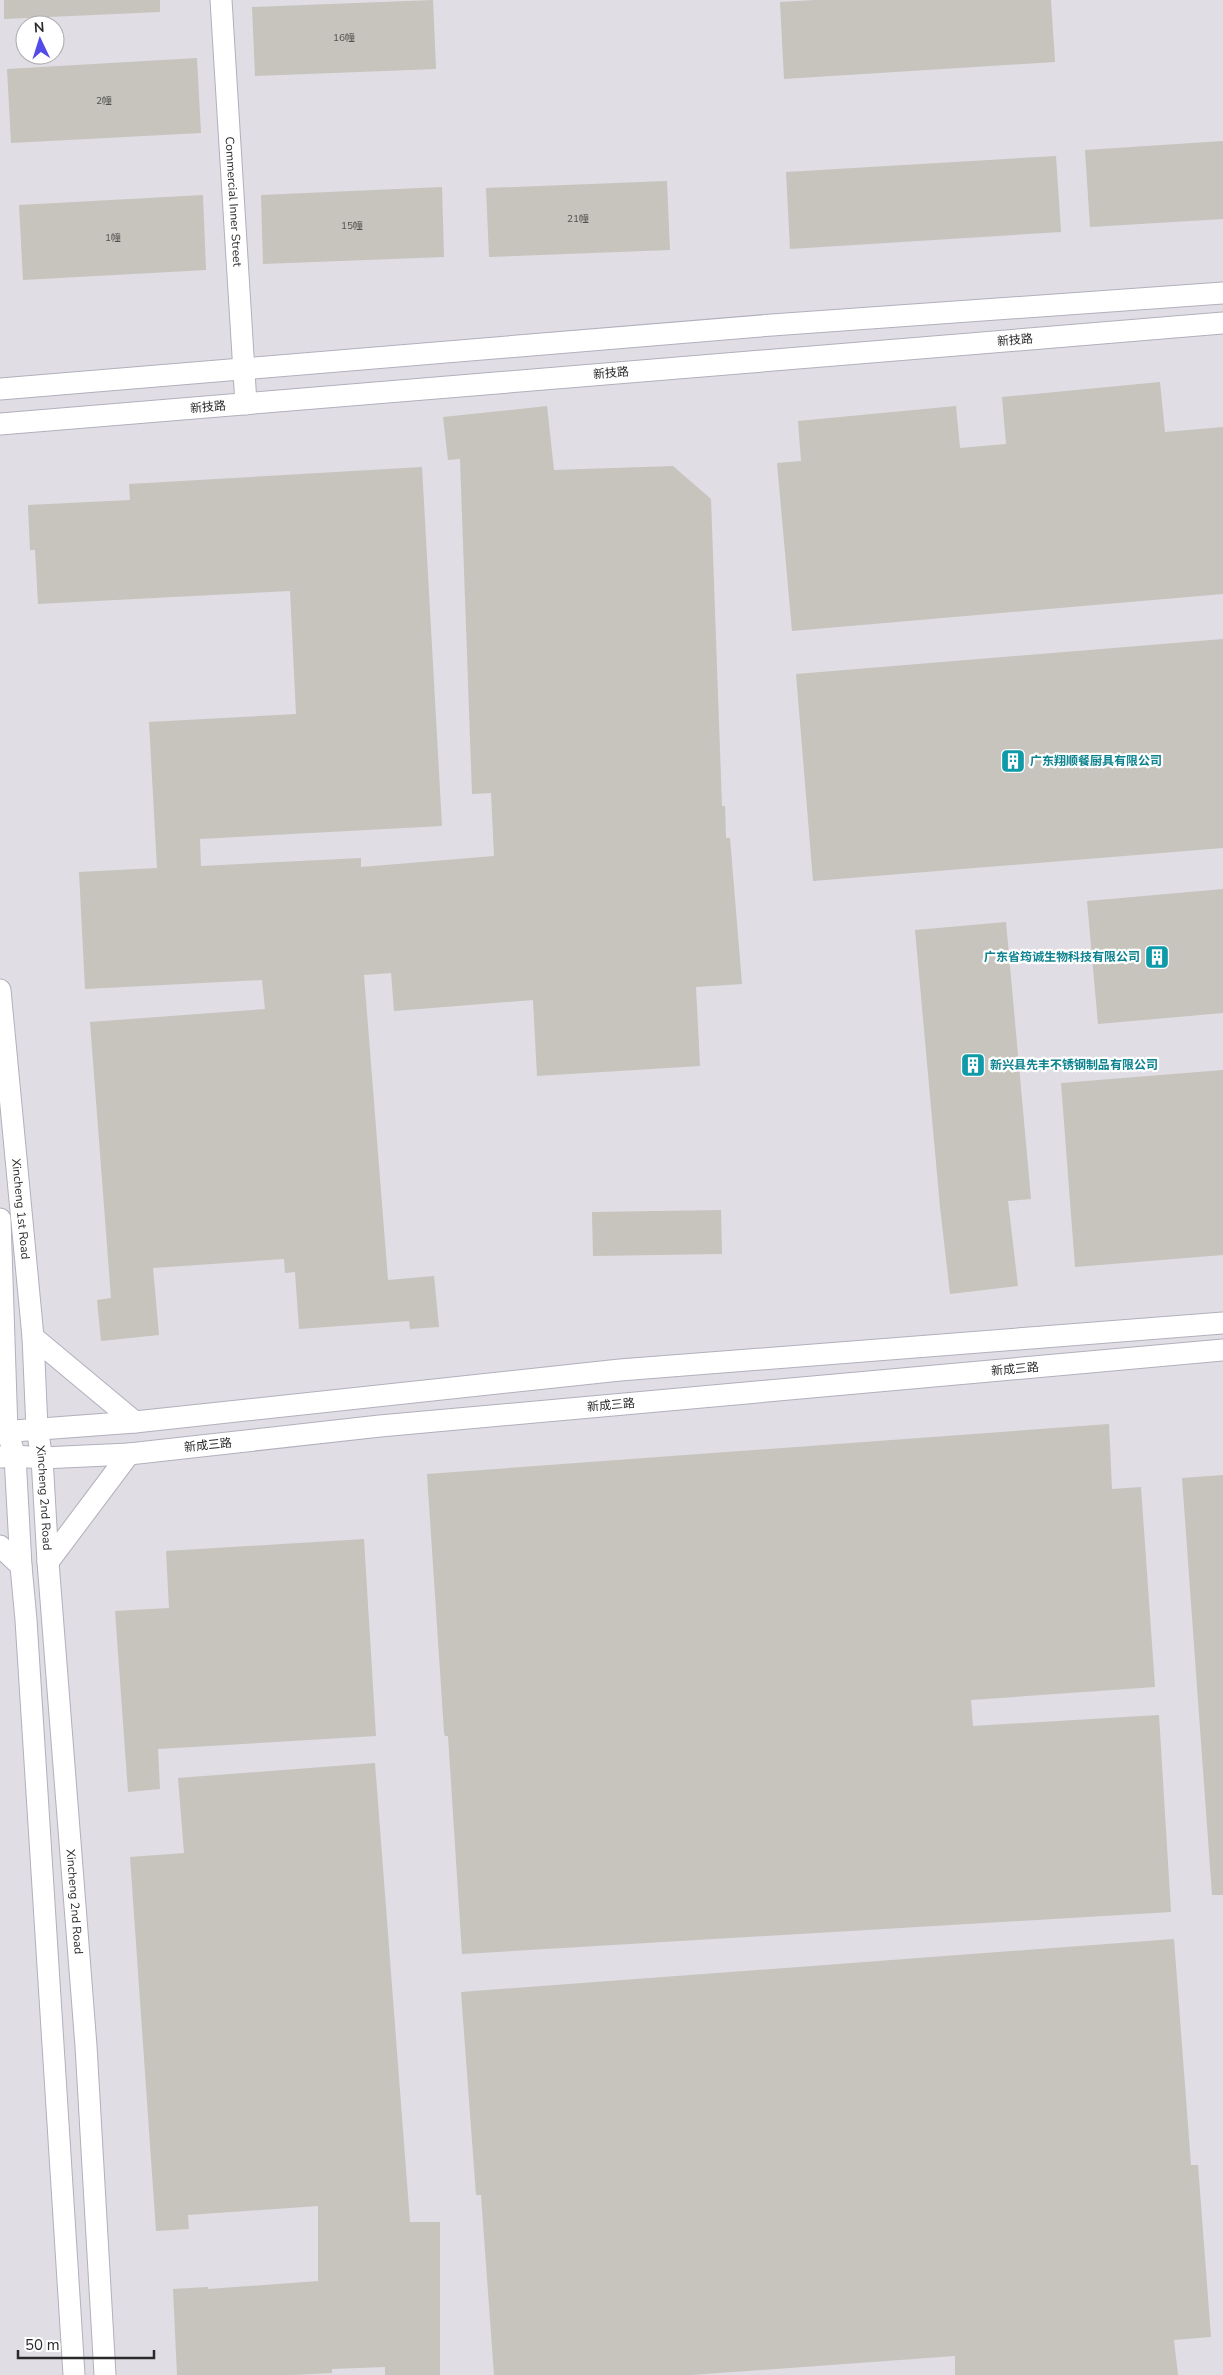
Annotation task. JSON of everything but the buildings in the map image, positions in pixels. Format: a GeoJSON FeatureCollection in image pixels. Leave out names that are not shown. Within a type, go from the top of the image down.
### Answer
{"type":"FeatureCollection","features":[{"type":"Feature","properties":{"kind":"street","name":"Commercial Inner Street"},"geometry":{"type":"LineString","coordinates":[[220,0],[246,404]]}},
{"type":"Feature","properties":{"kind":"street"},"geometry":{"type":"LineString","coordinates":[[0,389],[772,325],[1223,293]]}},
{"type":"Feature","properties":{"kind":"street","name":"新技路"},"geometry":{"type":"LineString","coordinates":[[0,424],[1223,323]]}},
{"type":"Feature","properties":{"kind":"street","name":"Xincheng 1st Road"},"geometry":{"type":"LineString","coordinates":[[0,990],[33,1337],[37,1429]]}},
{"type":"Feature","properties":{"kind":"street","name":"Xincheng 1st Road"},"geometry":{"type":"LineString","coordinates":[[0,1219],[4,1432]]}},
{"type":"Feature","properties":{"kind":"street"},"geometry":{"type":"LineString","coordinates":[[4,1432],[135,1422],[620,1370],[1223,1323]]}},
{"type":"Feature","properties":{"kind":"street"},"geometry":{"type":"LineString","coordinates":[[33,1337],[135,1422]]}},
{"type":"Feature","properties":{"kind":"street","name":"新成三路"},"geometry":{"type":"LineString","coordinates":[[7,1456],[42,1458],[129,1454],[380,1426],[1223,1350]]}},
{"type":"Feature","properties":{"kind":"street","name":"Xincheng 2nd Road"},"geometry":{"type":"LineString","coordinates":[[37,1429],[42,1458],[48,1562],[86,2046],[105,2375]]}},
{"type":"Feature","properties":{"kind":"street","name":"Xincheng 2nd Road"},"geometry":{"type":"LineString","coordinates":[[4,1432],[26,1620],[74,2375]]}},
{"type":"Feature","properties":{"kind":"street"},"geometry":{"type":"LineString","coordinates":[[48,1562],[129,1454]]}},
{"type":"Feature","properties":{"kind":"street"},"geometry":{"type":"LineString","coordinates":[[0,1546],[21,1566]]}},
{"type":"Feature","properties":{"kind":"shaded area"},"geometry":{"type":"Polygon","coordinates":[[[0,0],[1223,0],[1223,2375],[0,2375],[0,0]]]}},
{"type":"Feature","properties":{"kind":"place","name":"广东翔顺餐厨具有限公司"},"geometry":{"type":"Point","coordinates":[1013,761]}},
{"type":"Feature","properties":{"kind":"place","name":"广东省筠诚生物科技有限公司"},"geometry":{"type":"Point","coordinates":[1157,957]}},
{"type":"Feature","properties":{"kind":"place","name":"新兴县先丰不锈钢制品有限公司"},"geometry":{"type":"Point","coordinates":[973,1065]}}]}
